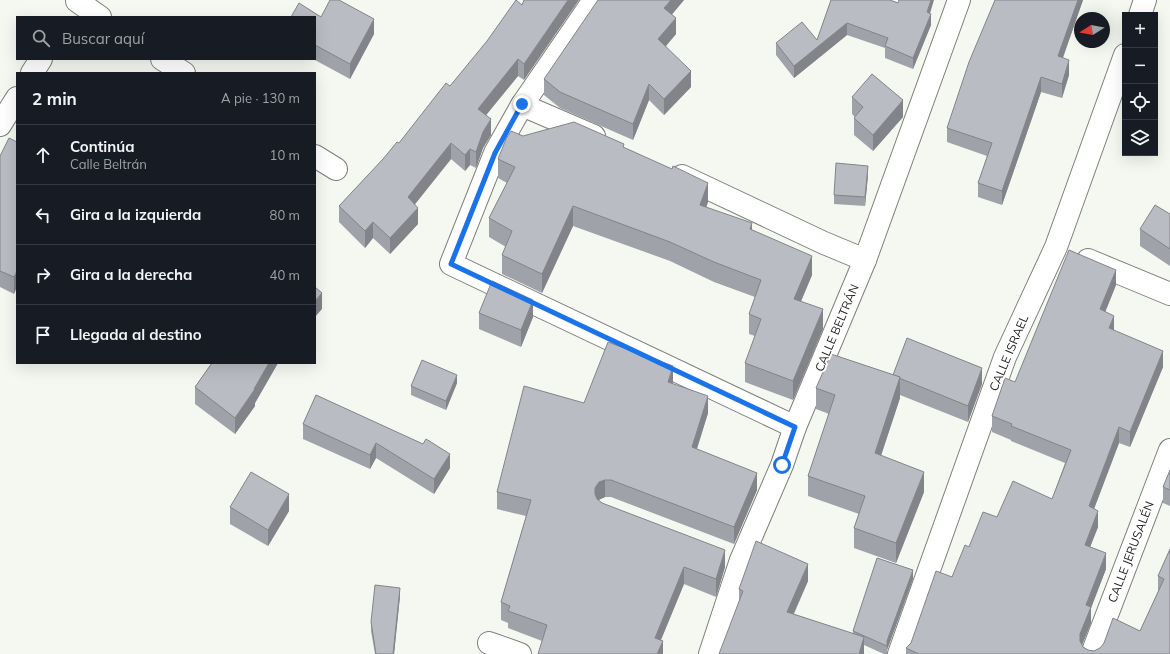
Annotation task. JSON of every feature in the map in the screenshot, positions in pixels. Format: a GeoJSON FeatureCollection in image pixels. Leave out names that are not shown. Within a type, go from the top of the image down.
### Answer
{"type":"FeatureCollection","features":[{"type":"Feature","properties":{"kind":"street"},"geometry":{"type":"LineString","coordinates":[[594,0],[522,104],[495,153],[451,264],[795,427]]}},
{"type":"Feature","properties":{"kind":"street","name":"CALLE BELTRÁN"},"geometry":{"type":"LineString","coordinates":[[710,654],[734,557],[782,465],[795,427],[865,260],[959,0]]}},
{"type":"Feature","properties":{"kind":"street"},"geometry":{"type":"LineString","coordinates":[[1141,12],[1145,0]]}},
{"type":"Feature","properties":{"kind":"street"},"geometry":{"type":"LineString","coordinates":[[73,6],[98,16]]}},
{"type":"Feature","properties":{"kind":"street"},"geometry":{"type":"LineString","coordinates":[[33,72],[40,60]]}},
{"type":"Feature","properties":{"kind":"street"},"geometry":{"type":"LineString","coordinates":[[155,72],[161,60]]}},
{"type":"Feature","properties":{"kind":"street"},"geometry":{"type":"LineString","coordinates":[[164,60],[182,72]]}},
{"type":"Feature","properties":{"kind":"street","name":"CALLE ISRAEL"},"geometry":{"type":"LineString","coordinates":[[899,654],[1005,357],[1056,247],[1122,63]]}},
{"type":"Feature","properties":{"kind":"street"},"geometry":{"type":"LineString","coordinates":[[0,125],[16,100]]}},
{"type":"Feature","properties":{"kind":"street"},"geometry":{"type":"LineString","coordinates":[[522,104],[610,143]]}},
{"type":"Feature","properties":{"kind":"street"},"geometry":{"type":"LineString","coordinates":[[316,157],[336,169]]}},
{"type":"Feature","properties":{"kind":"street"},"geometry":{"type":"LineString","coordinates":[[668,169],[824,243],[865,260]]}},
{"type":"Feature","properties":{"kind":"street"},"geometry":{"type":"LineString","coordinates":[[1056,247],[1170,294]]}},
{"type":"Feature","properties":{"kind":"street","name":"CALLE JERUSALÉN"},"geometry":{"type":"LineString","coordinates":[[1092,654],[1170,450]]}},
{"type":"Feature","properties":{"kind":"street"},"geometry":{"type":"LineString","coordinates":[[489,643],[520,654]]}},
{"type":"Feature","properties":{"kind":"building"},"geometry":{"type":"Polygon","coordinates":[[[330,0],[339,0],[374,19],[350,64],[316,46],[316,16],[292,16],[299,3],[321,17],[330,0]]]}},
{"type":"Feature","properties":{"kind":"building"},"geometry":{"type":"Polygon","coordinates":[[[516,0],[522,5],[524,0],[568,0],[524,64],[518,59],[478,109],[491,119],[483,132],[476,152],[470,149],[465,155],[451,143],[408,197],[418,208],[390,238],[373,222],[365,231],[339,206],[397,142],[399,143],[446,83],[450,86],[487,41],[516,0]]]}},
{"type":"Feature","properties":{"kind":"building"},"geometry":{"type":"Polygon","coordinates":[[[598,0],[671,0],[664,8],[676,18],[658,39],[691,71],[664,99],[649,84],[633,124],[560,92],[544,79],[598,0]]]}},
{"type":"Feature","properties":{"kind":"building"},"geometry":{"type":"Polygon","coordinates":[[[831,0],[890,0],[898,3],[899,0],[931,0],[927,12],[931,14],[913,58],[885,46],[888,38],[847,23],[794,66],[776,43],[802,22],[817,40],[831,0]]]}},
{"type":"Feature","properties":{"kind":"building"},"geometry":{"type":"Polygon","coordinates":[[[995,0],[1078,0],[1058,56],[1069,60],[1062,84],[1041,77],[1002,191],[978,183],[992,143],[947,128],[969,62],[995,0]]]}},
{"type":"Feature","properties":{"kind":"building"},"geometry":{"type":"Polygon","coordinates":[[[872,74],[903,100],[873,135],[854,118],[863,107],[852,97],[872,74]]]}},
{"type":"Feature","properties":{"kind":"building"},"geometry":{"type":"Polygon","coordinates":[[[574,122],[624,144],[623,147],[672,169],[673,166],[708,183],[700,205],[752,223],[750,229],[812,256],[794,299],[823,309],[793,381],[745,363],[761,319],[749,314],[761,280],[714,262],[670,242],[573,206],[542,274],[502,255],[512,231],[489,218],[515,167],[498,159],[506,139],[511,131],[523,136],[574,122]]]}},
{"type":"Feature","properties":{"kind":"building"},"geometry":{"type":"Polygon","coordinates":[[[9,138],[16,142],[16,273],[14,277],[0,271],[0,156],[9,138]]]}},
{"type":"Feature","properties":{"kind":"building"},"geometry":{"type":"Polygon","coordinates":[[[836,163],[868,166],[865,197],[834,195],[836,163]]]}},
{"type":"Feature","properties":{"kind":"building"},"geometry":{"type":"Polygon","coordinates":[[[1155,205],[1170,214],[1170,249],[1140,229],[1155,205]]]}},
{"type":"Feature","properties":{"kind":"building"},"geometry":{"type":"Polygon","coordinates":[[[1069,250],[1116,270],[1100,309],[1114,316],[1109,328],[1163,351],[1130,432],[1119,427],[1089,506],[1098,511],[1085,545],[1106,553],[1086,605],[1091,607],[1080,634],[1080,641],[1083,647],[1088,650],[1094,651],[1100,648],[1104,643],[1113,618],[1140,631],[1164,579],[1158,576],[1170,549],[1170,654],[919,654],[906,648],[911,643],[936,571],[952,577],[965,545],[969,547],[983,512],[997,517],[1013,481],[1052,499],[1071,450],[1011,426],[1012,424],[992,416],[1005,378],[1015,382],[1069,250]]]}},
{"type":"Feature","properties":{"kind":"building"},"geometry":{"type":"Polygon","coordinates":[[[492,281],[533,300],[521,330],[479,313],[492,281]]]}},
{"type":"Feature","properties":{"kind":"building"},"geometry":{"type":"Polygon","coordinates":[[[316,288],[322,293],[316,300],[316,288]]]}},
{"type":"Feature","properties":{"kind":"building"},"geometry":{"type":"Polygon","coordinates":[[[907,338],[982,368],[968,406],[893,375],[907,338]]]}},
{"type":"Feature","properties":{"kind":"building"},"geometry":{"type":"Polygon","coordinates":[[[608,342],[673,366],[668,382],[708,396],[692,447],[757,473],[734,527],[611,480],[599,482],[595,488],[595,494],[597,499],[602,503],[725,550],[716,579],[684,567],[655,638],[663,641],[657,654],[538,654],[547,625],[508,611],[510,606],[501,602],[531,500],[497,492],[524,386],[584,403],[608,342]]]}},
{"type":"Feature","properties":{"kind":"building"},"geometry":{"type":"Polygon","coordinates":[[[831,354],[900,377],[875,453],[924,472],[896,543],[854,528],[865,496],[808,476],[835,395],[816,388],[831,354]]]}},
{"type":"Feature","properties":{"kind":"building"},"geometry":{"type":"Polygon","coordinates":[[[422,360],[457,375],[446,401],[411,386],[422,360]]]}},
{"type":"Feature","properties":{"kind":"building"},"geometry":{"type":"Polygon","coordinates":[[[211,364],[268,364],[255,389],[235,418],[195,387],[211,364]]]}},
{"type":"Feature","properties":{"kind":"building"},"geometry":{"type":"Polygon","coordinates":[[[316,395],[423,444],[426,439],[450,454],[434,479],[376,443],[370,455],[303,424],[316,395]]]}},
{"type":"Feature","properties":{"kind":"building"},"geometry":{"type":"Polygon","coordinates":[[[1170,470],[1170,490],[1163,487],[1170,470]]]}},
{"type":"Feature","properties":{"kind":"building"},"geometry":{"type":"Polygon","coordinates":[[[251,472],[289,494],[268,530],[230,507],[251,472]]]}},
{"type":"Feature","properties":{"kind":"building"},"geometry":{"type":"Polygon","coordinates":[[[756,541],[808,564],[787,612],[864,637],[859,654],[719,654],[743,591],[739,589],[756,541]]]}},
{"type":"Feature","properties":{"kind":"building"},"geometry":{"type":"Polygon","coordinates":[[[877,558],[913,570],[887,641],[887,646],[853,631],[877,558]]]}},
{"type":"Feature","properties":{"kind":"building"},"geometry":{"type":"Polygon","coordinates":[[[375,585],[400,588],[393,654],[376,654],[371,622],[375,585]]]}},
{"type":"Feature","properties":{"kind":"route"},"geometry":{"type":"LineString","coordinates":[[522,104],[495,153],[451,264],[795,427],[782,465]]}}]}
